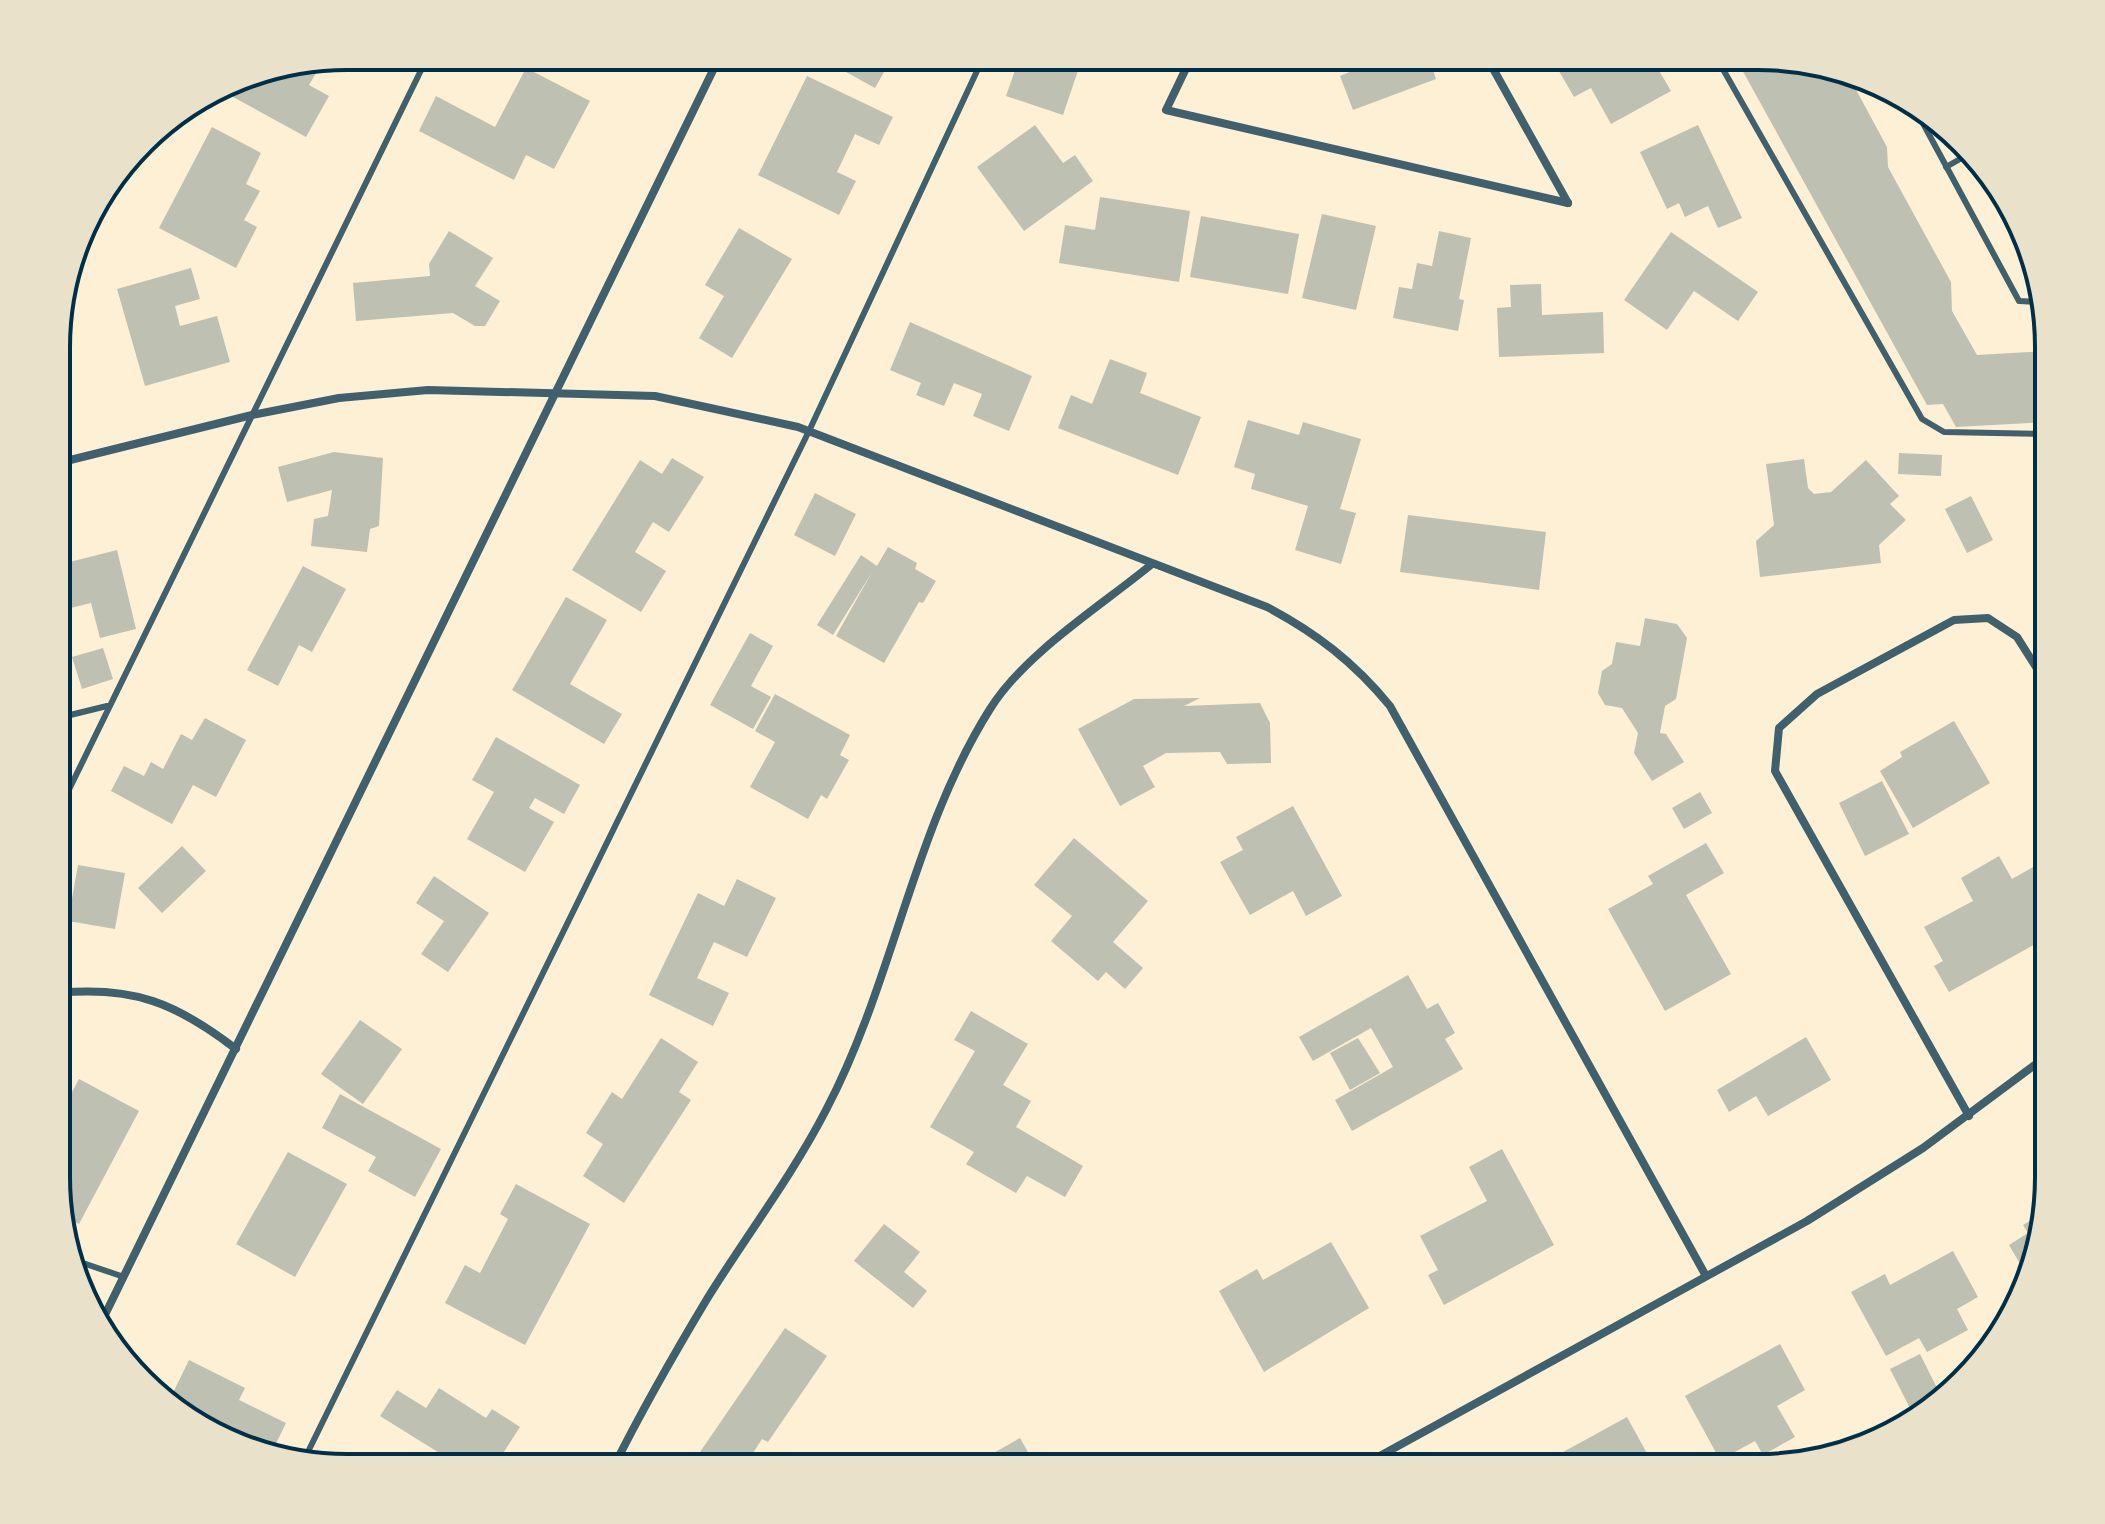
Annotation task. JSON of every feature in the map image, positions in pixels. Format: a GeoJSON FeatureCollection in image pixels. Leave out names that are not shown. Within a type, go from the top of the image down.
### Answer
{"type":"FeatureCollection","features":[{"type":"Feature","properties":{"kind":"street"},"geometry":{"type":"LineString","coordinates":[[106,1312],[713,71]]}},
{"type":"Feature","properties":{"kind":"street"},"geometry":{"type":"LineString","coordinates":[[1185,71],[1166,110],[1568,203],[1494,71]]}},
{"type":"Feature","properties":{"kind":"street"},"geometry":{"type":"LineString","coordinates":[[70,460],[252,415],[339,398],[428,390],[655,396],[809,431],[1267,607],[1310,630],[1348,658],[1390,706],[1706,1276]]}},
{"type":"Feature","properties":{"kind":"street"},"geometry":{"type":"LineString","coordinates":[[621,1453],[708,1297],[826,1111],[870,1016],[910,884],[927,841],[991,707],[1030,663],[1152,564]]}},
{"type":"Feature","properties":{"kind":"street"},"geometry":{"type":"LineString","coordinates":[[1969,1116],[1775,771],[1779,728],[1817,694],[1954,620],[1988,618],[2017,637],[2034,664]]}},
{"type":"Feature","properties":{"kind":"street"},"geometry":{"type":"LineString","coordinates":[[71,992],[100,989],[158,1000],[193,1016],[236,1049]]}},
{"type":"Feature","properties":{"kind":"street"},"geometry":{"type":"LineString","coordinates":[[1384,1454],[1807,1221],[1969,1116],[2034,1066]]}},
{"type":"Feature","properties":{"kind":"lane"},"geometry":{"type":"LineString","coordinates":[[71,785],[421,71]]}},
{"type":"Feature","properties":{"kind":"lane"},"geometry":{"type":"LineString","coordinates":[[309,1451],[809,431],[977,71]]}},
{"type":"Feature","properties":{"kind":"lane"},"geometry":{"type":"LineString","coordinates":[[1724,71],[1922,419],[1944,432],[2034,434]]}},
{"type":"Feature","properties":{"kind":"lane"},"geometry":{"type":"LineString","coordinates":[[1924,125],[2019,301],[2031,302]]}},
{"type":"Feature","properties":{"kind":"lane"},"geometry":{"type":"LineString","coordinates":[[1946,167],[1961,159]]}},
{"type":"Feature","properties":{"kind":"lane"},"geometry":{"type":"LineString","coordinates":[[70,715],[107,706]]}},
{"type":"Feature","properties":{"kind":"lane"},"geometry":{"type":"LineString","coordinates":[[84,1263],[124,1277]]}},
{"type":"Feature","properties":{"kind":"building"},"geometry":{"type":"Polygon","coordinates":[[[524,71],[532,71],[590,101],[554,169],[526,155],[514,180],[419,131],[436,96],[495,127],[524,71]]]}},
{"type":"Feature","properties":{"kind":"building"},"geometry":{"type":"Polygon","coordinates":[[[844,71],[885,71],[875,88],[844,71]]]}},
{"type":"Feature","properties":{"kind":"building"},"geometry":{"type":"Polygon","coordinates":[[[1015,71],[1078,71],[1063,115],[1006,96],[1015,71]]]}},
{"type":"Feature","properties":{"kind":"building"},"geometry":{"type":"Polygon","coordinates":[[[1352,71],[1433,71],[1436,79],[1353,110],[1340,76],[1352,71]]]}},
{"type":"Feature","properties":{"kind":"building"},"geometry":{"type":"Polygon","coordinates":[[[1559,71],[1659,71],[1671,91],[1611,124],[1591,88],[1574,97],[1559,71]]]}},
{"type":"Feature","properties":{"kind":"building"},"geometry":{"type":"Polygon","coordinates":[[[1743,71],[1812,75],[1855,88],[1887,147],[1888,167],[1951,282],[1952,311],[1977,355],[2034,352],[2034,423],[1956,427],[1943,404],[1927,405],[1743,71]]]}},
{"type":"Feature","properties":{"kind":"building"},"geometry":{"type":"Polygon","coordinates":[[[316,72],[309,85],[329,96],[306,137],[231,96],[275,79],[316,72]]]}},
{"type":"Feature","properties":{"kind":"building"},"geometry":{"type":"Polygon","coordinates":[[[807,76],[893,117],[879,145],[855,134],[837,172],[856,181],[839,215],[758,175],[807,76]]]}},
{"type":"Feature","properties":{"kind":"building"},"geometry":{"type":"Polygon","coordinates":[[[1035,125],[1063,163],[1075,155],[1093,181],[1024,231],[977,167],[1035,125]]]}},
{"type":"Feature","properties":{"kind":"building"},"geometry":{"type":"Polygon","coordinates":[[[1698,125],[1742,218],[1718,228],[1708,206],[1685,217],[1679,203],[1667,209],[1640,152],[1698,125]]]}},
{"type":"Feature","properties":{"kind":"building"},"geometry":{"type":"Polygon","coordinates":[[[212,127],[261,153],[246,184],[260,191],[244,220],[257,227],[236,268],[159,228],[212,127]]]}},
{"type":"Feature","properties":{"kind":"building"},"geometry":{"type":"Polygon","coordinates":[[[1100,197],[1190,211],[1179,282],[1059,263],[1065,225],[1095,230],[1100,197]]]}},
{"type":"Feature","properties":{"kind":"building"},"geometry":{"type":"Polygon","coordinates":[[[1322,214],[1376,226],[1356,310],[1302,298],[1322,214]]]}},
{"type":"Feature","properties":{"kind":"building"},"geometry":{"type":"Polygon","coordinates":[[[1201,216],[1299,234],[1288,294],[1190,277],[1201,216]]]}},
{"type":"Feature","properties":{"kind":"building"},"geometry":{"type":"Polygon","coordinates":[[[739,228],[792,259],[732,358],[699,338],[724,296],[705,285],[739,228]]]}},
{"type":"Feature","properties":{"kind":"building"},"geometry":{"type":"Polygon","coordinates":[[[449,231],[493,258],[475,286],[500,301],[485,326],[475,326],[453,313],[356,321],[353,283],[430,276],[429,264],[449,231]]]}},
{"type":"Feature","properties":{"kind":"building"},"geometry":{"type":"Polygon","coordinates":[[[1439,231],[1471,238],[1459,299],[1464,300],[1458,331],[1393,318],[1399,287],[1412,289],[1417,263],[1432,266],[1439,231]]]}},
{"type":"Feature","properties":{"kind":"building"},"geometry":{"type":"Polygon","coordinates":[[[1671,232],[1758,292],[1738,321],[1694,291],[1667,330],[1624,300],[1671,232]]]}},
{"type":"Feature","properties":{"kind":"building"},"geometry":{"type":"Polygon","coordinates":[[[191,268],[200,299],[175,306],[180,326],[217,316],[230,362],[145,386],[117,289],[191,268]]]}},
{"type":"Feature","properties":{"kind":"building"},"geometry":{"type":"Polygon","coordinates":[[[1541,284],[1542,315],[1603,312],[1604,353],[1499,357],[1497,308],[1511,307],[1510,285],[1541,284]]]}},
{"type":"Feature","properties":{"kind":"building"},"geometry":{"type":"Polygon","coordinates":[[[910,322],[1032,376],[1009,431],[973,416],[982,394],[954,383],[944,406],[916,395],[921,383],[890,370],[910,322]]]}},
{"type":"Feature","properties":{"kind":"building"},"geometry":{"type":"Polygon","coordinates":[[[1110,359],[1147,373],[1140,393],[1201,417],[1178,475],[1058,428],[1071,395],[1092,404],[1110,359]]]}},
{"type":"Feature","properties":{"kind":"building"},"geometry":{"type":"Polygon","coordinates":[[[1248,420],[1299,435],[1303,422],[1361,439],[1340,509],[1356,513],[1341,564],[1295,550],[1308,506],[1251,489],[1255,474],[1234,467],[1248,420]]]}},
{"type":"Feature","properties":{"kind":"building"},"geometry":{"type":"Polygon","coordinates":[[[334,452],[383,458],[379,526],[370,529],[367,552],[311,546],[314,519],[328,516],[332,490],[287,502],[278,467],[334,452]]]}},
{"type":"Feature","properties":{"kind":"building"},"geometry":{"type":"Polygon","coordinates":[[[1899,453],[1942,455],[1941,476],[1898,474],[1899,453]]]}},
{"type":"Feature","properties":{"kind":"building"},"geometry":{"type":"Polygon","coordinates":[[[672,458],[704,477],[669,532],[653,522],[635,552],[666,571],[641,612],[572,570],[640,460],[662,474],[672,458]]]}},
{"type":"Feature","properties":{"kind":"building"},"geometry":{"type":"Polygon","coordinates":[[[1804,459],[1808,488],[1814,494],[1831,492],[1866,460],[1899,496],[1890,504],[1906,520],[1879,545],[1881,563],[1760,577],[1756,541],[1774,525],[1766,464],[1804,459]]]}},
{"type":"Feature","properties":{"kind":"building"},"geometry":{"type":"Polygon","coordinates":[[[815,493],[856,514],[835,556],[794,535],[815,493]]]}},
{"type":"Feature","properties":{"kind":"building"},"geometry":{"type":"Polygon","coordinates":[[[1971,496],[1993,540],[1967,553],[1945,509],[1971,496]]]}},
{"type":"Feature","properties":{"kind":"building"},"geometry":{"type":"Polygon","coordinates":[[[1408,515],[1546,532],[1539,590],[1400,572],[1408,515]]]}},
{"type":"Feature","properties":{"kind":"building"},"geometry":{"type":"Polygon","coordinates":[[[888,547],[917,563],[915,569],[936,581],[923,603],[919,602],[884,663],[836,636],[872,572],[833,635],[817,625],[861,555],[877,566],[888,547]]]}},
{"type":"Feature","properties":{"kind":"building"},"geometry":{"type":"Polygon","coordinates":[[[117,550],[136,629],[100,638],[91,603],[70,608],[70,562],[117,550]]]}},
{"type":"Feature","properties":{"kind":"building"},"geometry":{"type":"Polygon","coordinates":[[[303,566],[346,589],[312,652],[299,645],[278,686],[247,670],[303,566]]]}},
{"type":"Feature","properties":{"kind":"building"},"geometry":{"type":"Polygon","coordinates":[[[566,597],[607,620],[570,684],[622,714],[604,744],[512,690],[566,597]]]}},
{"type":"Feature","properties":{"kind":"building"},"geometry":{"type":"Polygon","coordinates":[[[1645,618],[1677,624],[1687,638],[1676,699],[1665,706],[1660,733],[1666,734],[1684,762],[1652,781],[1634,753],[1638,733],[1622,708],[1605,705],[1598,693],[1602,671],[1612,664],[1616,642],[1640,646],[1645,618]]]}},
{"type":"Feature","properties":{"kind":"building"},"geometry":{"type":"Polygon","coordinates":[[[750,633],[773,646],[751,686],[771,697],[753,729],[710,705],[750,633]]]}},
{"type":"Feature","properties":{"kind":"building"},"geometry":{"type":"Polygon","coordinates":[[[103,648],[113,679],[82,689],[72,657],[103,648]]]}},
{"type":"Feature","properties":{"kind":"building"},"geometry":{"type":"Polygon","coordinates":[[[775,694],[850,735],[840,755],[849,760],[827,799],[821,795],[808,819],[750,787],[775,742],[755,731],[775,694]]]}},
{"type":"Feature","properties":{"kind":"building"},"geometry":{"type":"Polygon","coordinates":[[[1200,698],[1184,706],[1260,703],[1270,723],[1271,763],[1227,764],[1220,752],[1166,753],[1143,766],[1155,787],[1120,806],[1078,729],[1134,699],[1200,698]]]}},
{"type":"Feature","properties":{"kind":"building"},"geometry":{"type":"Polygon","coordinates":[[[205,718],[246,740],[216,797],[193,785],[172,824],[111,791],[124,766],[144,776],[151,762],[163,769],[181,734],[192,740],[205,718]]]}},
{"type":"Feature","properties":{"kind":"building"},"geometry":{"type":"Polygon","coordinates":[[[1954,721],[1990,783],[1913,828],[1880,771],[1902,757],[1900,752],[1954,721]]]}},
{"type":"Feature","properties":{"kind":"building"},"geometry":{"type":"Polygon","coordinates":[[[496,737],[580,785],[564,814],[535,798],[529,808],[554,822],[525,872],[467,839],[494,792],[472,780],[496,737]]]}},
{"type":"Feature","properties":{"kind":"building"},"geometry":{"type":"Polygon","coordinates":[[[1882,781],[1909,834],[1865,856],[1839,803],[1882,781]]]}},
{"type":"Feature","properties":{"kind":"building"},"geometry":{"type":"Polygon","coordinates":[[[1700,792],[1712,813],[1684,829],[1672,808],[1700,792]]]}},
{"type":"Feature","properties":{"kind":"building"},"geometry":{"type":"Polygon","coordinates":[[[1293,806],[1342,896],[1306,916],[1293,891],[1250,915],[1220,862],[1243,850],[1236,837],[1293,806]]]}},
{"type":"Feature","properties":{"kind":"building"},"geometry":{"type":"Polygon","coordinates":[[[1074,838],[1148,901],[1113,942],[1143,968],[1125,989],[1106,972],[1098,981],[1051,941],[1072,916],[1034,885],[1074,838]]]}},
{"type":"Feature","properties":{"kind":"building"},"geometry":{"type":"Polygon","coordinates":[[[1706,843],[1724,873],[1686,895],[1731,974],[1665,1011],[1608,909],[1653,884],[1648,876],[1706,843]]]}},
{"type":"Feature","properties":{"kind":"building"},"geometry":{"type":"Polygon","coordinates":[[[182,846],[206,871],[162,913],[138,888],[182,846]]]}},
{"type":"Feature","properties":{"kind":"building"},"geometry":{"type":"Polygon","coordinates":[[[1999,856],[2012,879],[2034,867],[2034,945],[1949,992],[1934,966],[1943,961],[1924,927],[1973,901],[1961,878],[1999,856]]]}},
{"type":"Feature","properties":{"kind":"building"},"geometry":{"type":"Polygon","coordinates":[[[78,865],[125,873],[115,929],[71,921],[78,865]]]}},
{"type":"Feature","properties":{"kind":"building"},"geometry":{"type":"Polygon","coordinates":[[[434,876],[489,913],[448,972],[421,954],[444,921],[416,903],[434,876]]]}},
{"type":"Feature","properties":{"kind":"building"},"geometry":{"type":"Polygon","coordinates":[[[737,879],[776,898],[747,957],[714,942],[697,978],[729,993],[713,1026],[649,995],[698,893],[724,906],[737,879]]]}},
{"type":"Feature","properties":{"kind":"building"},"geometry":{"type":"Polygon","coordinates":[[[1408,975],[1427,1009],[1438,1003],[1455,1033],[1445,1039],[1463,1069],[1352,1131],[1335,1100],[1393,1067],[1371,1028],[1313,1061],[1299,1037],[1408,975]]]}},
{"type":"Feature","properties":{"kind":"building"},"geometry":{"type":"Polygon","coordinates":[[[971,1011],[1028,1044],[1003,1085],[1031,1101],[1016,1127],[1083,1166],[1065,1197],[1027,1176],[1016,1193],[966,1164],[974,1152],[930,1127],[975,1051],[954,1040],[971,1011]]]}},
{"type":"Feature","properties":{"kind":"building"},"geometry":{"type":"Polygon","coordinates":[[[360,1020],[402,1049],[363,1104],[321,1074],[360,1020]]]}},
{"type":"Feature","properties":{"kind":"building"},"geometry":{"type":"Polygon","coordinates":[[[1806,1037],[1831,1080],[1768,1116],[1756,1096],[1729,1112],[1717,1090],[1806,1037]]]}},
{"type":"Feature","properties":{"kind":"building"},"geometry":{"type":"Polygon","coordinates":[[[661,1038],[698,1062],[679,1092],[691,1100],[624,1203],[583,1176],[603,1144],[586,1133],[612,1092],[622,1099],[661,1038]]]}},
{"type":"Feature","properties":{"kind":"building"},"geometry":{"type":"Polygon","coordinates":[[[1358,1038],[1380,1073],[1350,1090],[1330,1053],[1358,1038]]]}},
{"type":"Feature","properties":{"kind":"building"},"geometry":{"type":"Polygon","coordinates":[[[79,1079],[139,1111],[79,1224],[74,1222],[71,1195],[71,1094],[79,1079]]]}},
{"type":"Feature","properties":{"kind":"building"},"geometry":{"type":"Polygon","coordinates":[[[340,1094],[441,1149],[415,1197],[368,1171],[376,1157],[322,1128],[340,1094]]]}},
{"type":"Feature","properties":{"kind":"building"},"geometry":{"type":"Polygon","coordinates":[[[1502,1149],[1554,1245],[1444,1305],[1428,1275],[1438,1270],[1420,1236],[1487,1201],[1469,1167],[1502,1149]]]}},
{"type":"Feature","properties":{"kind":"building"},"geometry":{"type":"Polygon","coordinates":[[[288,1152],[347,1184],[295,1277],[236,1244],[288,1152]]]}},
{"type":"Feature","properties":{"kind":"building"},"geometry":{"type":"Polygon","coordinates":[[[516,1184],[590,1224],[525,1345],[445,1303],[465,1265],[480,1273],[508,1219],[500,1214],[516,1184]]]}},
{"type":"Feature","properties":{"kind":"building"},"geometry":{"type":"Polygon","coordinates":[[[2031,1220],[2020,1264],[2009,1245],[2028,1233],[2023,1225],[2031,1220]]]}},
{"type":"Feature","properties":{"kind":"building"},"geometry":{"type":"Polygon","coordinates":[[[884,1224],[920,1252],[904,1272],[927,1291],[913,1308],[854,1261],[884,1224]]]}},
{"type":"Feature","properties":{"kind":"building"},"geometry":{"type":"Polygon","coordinates":[[[1331,1242],[1369,1308],[1264,1372],[1219,1291],[1257,1269],[1263,1280],[1331,1242]]]}},
{"type":"Feature","properties":{"kind":"building"},"geometry":{"type":"Polygon","coordinates":[[[1953,1251],[1978,1297],[1957,1309],[1968,1330],[1927,1352],[1919,1338],[1886,1356],[1851,1292],[1885,1274],[1890,1285],[1953,1251]]]}},
{"type":"Feature","properties":{"kind":"building"},"geometry":{"type":"Polygon","coordinates":[[[785,1328],[827,1356],[768,1442],[762,1439],[753,1453],[699,1453],[785,1328]]]}},
{"type":"Feature","properties":{"kind":"building"},"geometry":{"type":"Polygon","coordinates":[[[1780,1344],[1805,1390],[1777,1406],[1795,1437],[1762,1454],[1755,1441],[1731,1454],[1717,1454],[1685,1396],[1780,1344]]]}},
{"type":"Feature","properties":{"kind":"building"},"geometry":{"type":"Polygon","coordinates":[[[1920,1354],[1937,1388],[1910,1408],[1890,1369],[1920,1354]]]}},
{"type":"Feature","properties":{"kind":"building"},"geometry":{"type":"Polygon","coordinates":[[[189,1360],[245,1388],[239,1400],[286,1423],[276,1444],[208,1417],[173,1393],[189,1360]]]}},
{"type":"Feature","properties":{"kind":"building"},"geometry":{"type":"Polygon","coordinates":[[[439,1388],[486,1418],[492,1409],[520,1427],[503,1453],[440,1453],[380,1416],[397,1390],[426,1408],[439,1388]]]}},
{"type":"Feature","properties":{"kind":"building"},"geometry":{"type":"Polygon","coordinates":[[[1627,1417],[1647,1454],[1560,1454],[1627,1417]]]}},
{"type":"Feature","properties":{"kind":"building"},"geometry":{"type":"Polygon","coordinates":[[[1020,1438],[1029,1453],[993,1453],[1020,1438]]]}}]}
